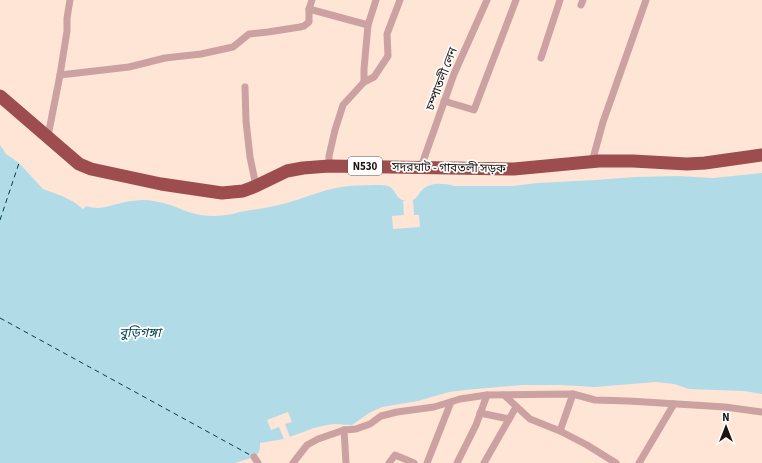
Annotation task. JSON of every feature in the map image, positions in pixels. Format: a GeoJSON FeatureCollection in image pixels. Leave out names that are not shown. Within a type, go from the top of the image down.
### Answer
{"type":"FeatureCollection","features":[{"type":"Feature","properties":{"kind":"highway","name":"সদরঘাট - গাবতলী সড়ক"},"geometry":{"type":"LineString","coordinates":[[0,96],[79,164],[91,169],[161,184],[222,193],[243,191],[287,171],[329,166],[514,169],[599,161],[687,164],[705,163],[762,155]]}},
{"type":"Feature","properties":{"kind":"street"},"geometry":{"type":"LineString","coordinates":[[48,136],[60,76],[70,0]]}},
{"type":"Feature","properties":{"kind":"street"},"geometry":{"type":"LineString","coordinates":[[60,76],[129,67],[165,58],[201,54],[233,47],[249,34],[304,26],[309,22],[309,9],[312,0]]}},
{"type":"Feature","properties":{"kind":"street"},"geometry":{"type":"LineString","coordinates":[[364,82],[368,25],[376,0]]}},
{"type":"Feature","properties":{"kind":"street"},"geometry":{"type":"LineString","coordinates":[[329,166],[329,156],[334,130],[343,105],[364,82],[374,78],[388,56],[387,34],[400,0]]}},
{"type":"Feature","properties":{"kind":"street","name":"চম্পাতলী লেন"},"geometry":{"type":"LineString","coordinates":[[421,167],[454,74],[487,0]]}},
{"type":"Feature","properties":{"kind":"street"},"geometry":{"type":"LineString","coordinates":[[444,102],[474,110],[516,0]]}},
{"type":"Feature","properties":{"kind":"street"},"geometry":{"type":"LineString","coordinates":[[541,58],[560,0]]}},
{"type":"Feature","properties":{"kind":"street"},"geometry":{"type":"LineString","coordinates":[[592,162],[603,122],[646,0]]}},
{"type":"Feature","properties":{"kind":"street"},"geometry":{"type":"LineString","coordinates":[[309,9],[368,25]]}},
{"type":"Feature","properties":{"kind":"street"},"geometry":{"type":"LineString","coordinates":[[245,88],[246,121],[250,158],[256,186]]}},
{"type":"Feature","properties":{"kind":"street"},"geometry":{"type":"LineString","coordinates":[[560,431],[573,394]]}},
{"type":"Feature","properties":{"kind":"street"},"geometry":{"type":"LineString","coordinates":[[293,463],[307,445],[318,439],[344,430],[356,429],[370,424],[381,416],[434,407],[460,399],[487,395],[573,394],[595,400],[725,407],[762,412]]}},
{"type":"Feature","properties":{"kind":"street"},"geometry":{"type":"LineString","coordinates":[[457,463],[476,425],[487,395]]}},
{"type":"Feature","properties":{"kind":"street"},"geometry":{"type":"LineString","coordinates":[[504,395],[530,419],[560,431],[587,445],[616,463]]}},
{"type":"Feature","properties":{"kind":"street"},"geometry":{"type":"LineString","coordinates":[[427,463],[451,402]]}},
{"type":"Feature","properties":{"kind":"street"},"geometry":{"type":"LineString","coordinates":[[639,463],[674,404]]}},
{"type":"Feature","properties":{"kind":"street"},"geometry":{"type":"LineString","coordinates":[[484,463],[516,407]]}},
{"type":"Feature","properties":{"kind":"street"},"geometry":{"type":"LineString","coordinates":[[480,412],[509,419]]}},
{"type":"Feature","properties":{"kind":"street"},"geometry":{"type":"LineString","coordinates":[[344,430],[346,463]]}},
{"type":"Feature","properties":{"kind":"street"},"geometry":{"type":"LineString","coordinates":[[389,463],[395,455],[414,463]]}},
{"type":"Feature","properties":{"kind":"water","name":"বুড়িগঙ্গা"},"geometry":{"type":"Polygon","coordinates":[[[0,145],[6,154],[19,163],[43,189],[74,202],[83,209],[87,206],[101,208],[129,201],[146,200],[167,204],[196,214],[213,216],[229,215],[278,205],[326,190],[349,186],[385,185],[391,188],[398,197],[404,201],[409,201],[415,198],[425,187],[433,184],[446,184],[454,186],[513,186],[537,183],[635,177],[678,176],[713,178],[762,173],[762,394],[744,391],[689,389],[674,384],[656,382],[595,387],[523,385],[465,390],[449,392],[418,401],[382,407],[369,413],[352,425],[327,425],[284,439],[260,443],[259,451],[254,457],[235,463],[0,463],[0,145]]]}},
{"type":"Feature","properties":{"kind":"pier"},"geometry":{"type":"Polygon","coordinates":[[[413,200],[414,215],[419,215],[420,227],[393,229],[392,216],[404,215],[403,201],[413,200]]]}},
{"type":"Feature","properties":{"kind":"pier"},"geometry":{"type":"Polygon","coordinates":[[[288,412],[292,422],[285,424],[290,437],[284,439],[279,427],[271,430],[267,420],[288,412]]]}},
{"type":"Feature","properties":{"kind":"ferry route"},"geometry":{"type":"LineString","coordinates":[[0,220],[19,163]]}},
{"type":"Feature","properties":{"kind":"ferry route"},"geometry":{"type":"LineString","coordinates":[[0,318],[252,456]]}}]}
